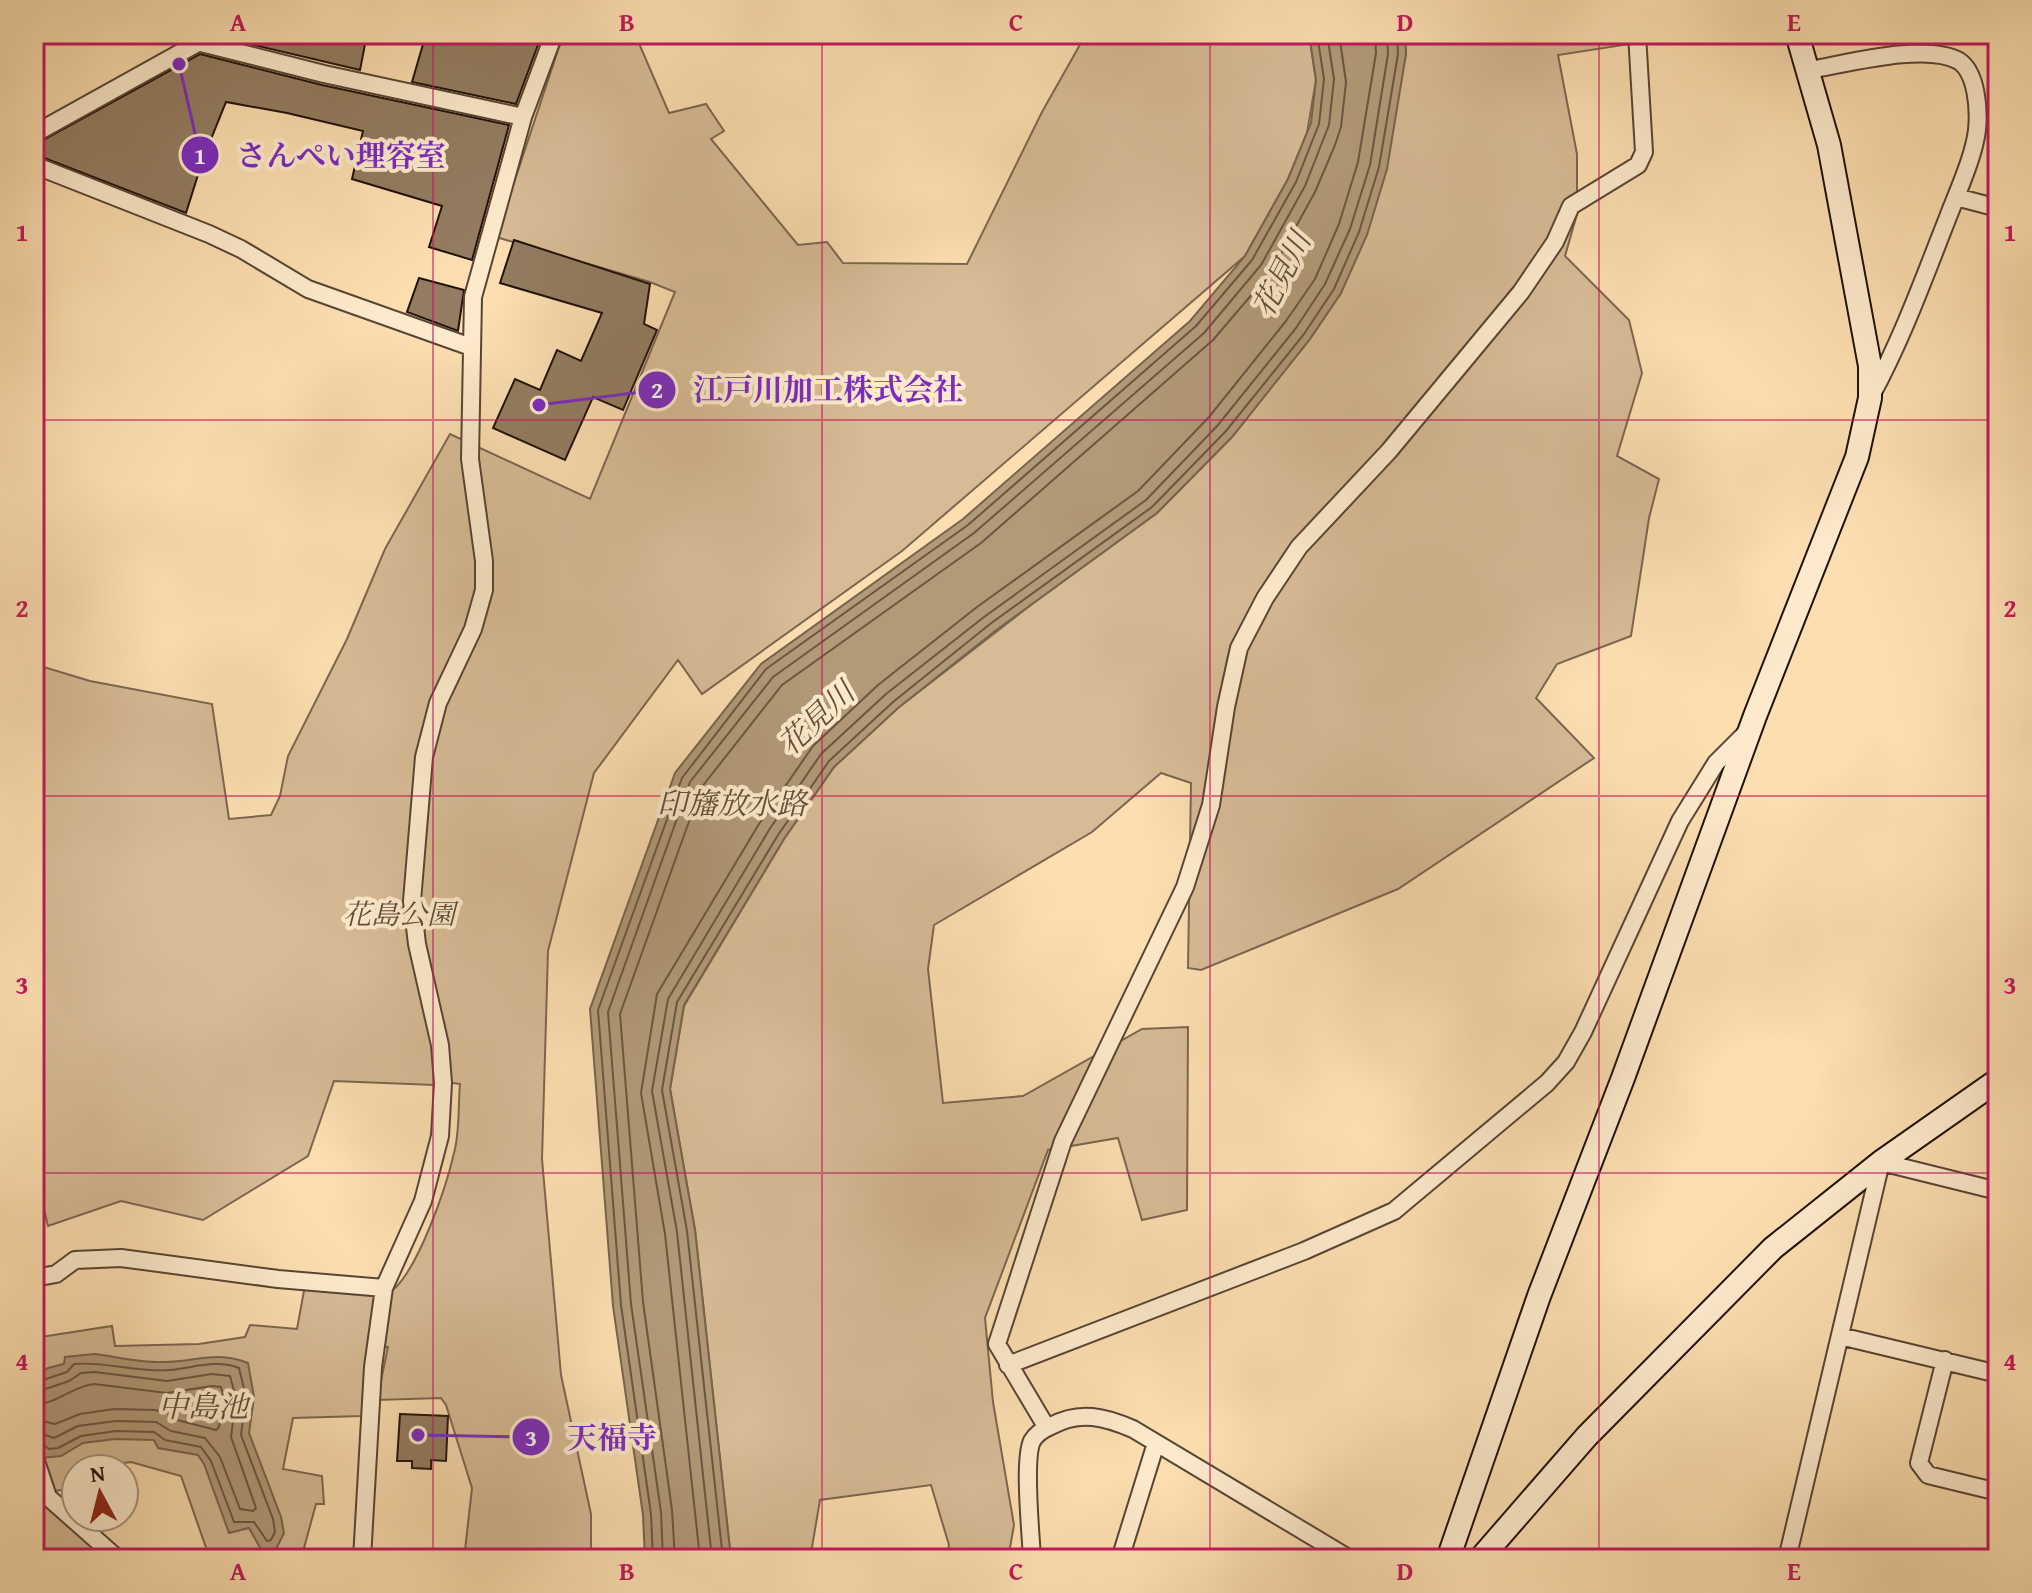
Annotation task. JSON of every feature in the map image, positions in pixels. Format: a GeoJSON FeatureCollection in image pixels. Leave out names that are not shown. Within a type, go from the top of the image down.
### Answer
{"type":"FeatureCollection","features":[{"type":"Feature","properties":{"kind":"street"},"geometry":{"type":"LineString","coordinates":[[362,1559],[373,1367],[384,1288],[423,1201],[440,1136],[443,1083],[440,1045],[417,944],[412,901],[424,757],[438,703],[473,629],[484,590],[484,561],[470,459],[473,297],[523,117],[554,34]]}},
{"type":"Feature","properties":{"kind":"street"},"geometry":{"type":"LineString","coordinates":[[1047,1428],[997,1344],[1063,1141],[1190,873],[1211,805],[1226,707],[1239,648],[1265,598],[1299,547],[1389,451],[1521,292],[1555,242],[1571,206],[1638,165],[1644,152],[1637,34]]}},
{"type":"Feature","properties":{"kind":"street"},"geometry":{"type":"LineString","coordinates":[[1448,1559],[1539,1296],[1623,1078],[1750,729],[1857,457],[1870,398],[1868,352],[1829,145],[1797,34]]}},
{"type":"Feature","properties":{"kind":"street"},"geometry":{"type":"LineString","coordinates":[[34,134],[207,38],[324,74],[523,117]]}},
{"type":"Feature","properties":{"kind":"street"},"geometry":{"type":"LineString","coordinates":[[1809,70],[1914,53],[1945,55],[1962,63],[1969,74],[1977,102],[1977,132],[1956,197],[1896,349],[1870,398]]}},
{"type":"Feature","properties":{"kind":"street"},"geometry":{"type":"LineString","coordinates":[[34,165],[209,234],[241,249],[308,289],[471,347]]}},
{"type":"Feature","properties":{"kind":"street"},"geometry":{"type":"LineString","coordinates":[[1956,197],[1998,208]]}},
{"type":"Feature","properties":{"kind":"street"},"geometry":{"type":"LineString","coordinates":[[1008,1365],[1275,1263],[1394,1211],[1547,1083],[1566,1062],[1583,1032],[1680,821],[1699,787],[1716,763],[1750,729]]}},
{"type":"Feature","properties":{"kind":"street"},"geometry":{"type":"LineString","coordinates":[[1480,1559],[1587,1436],[1773,1248],[1881,1162],[1998,1080]]}},
{"type":"Feature","properties":{"kind":"street"},"geometry":{"type":"LineString","coordinates":[[1881,1162],[1998,1191]]}},
{"type":"Feature","properties":{"kind":"street"},"geometry":{"type":"LineString","coordinates":[[1787,1559],[1881,1162]]}},
{"type":"Feature","properties":{"kind":"street"},"geometry":{"type":"LineString","coordinates":[[34,1278],[56,1274],[75,1260],[121,1258],[278,1279],[384,1288]]}},
{"type":"Feature","properties":{"kind":"street"},"geometry":{"type":"LineString","coordinates":[[1840,1336],[1998,1374]]}},
{"type":"Feature","properties":{"kind":"street"},"geometry":{"type":"LineString","coordinates":[[1945,1360],[1919,1463],[1928,1475],[1998,1492]]}},
{"type":"Feature","properties":{"kind":"street"},"geometry":{"type":"LineString","coordinates":[[1032,1559],[1029,1461],[1032,1442],[1047,1428],[1071,1417],[1089,1415],[1108,1418],[1133,1429],[1350,1559]]}},
{"type":"Feature","properties":{"kind":"street"},"geometry":{"type":"LineString","coordinates":[[1120,1559],[1156,1443]]}},
{"type":"Feature","properties":{"kind":"street"},"geometry":{"type":"LineString","coordinates":[[34,1455],[48,1497],[118,1559]]}},
{"type":"Feature","properties":{"kind":"green space","name":"花島公園"},"geometry":{"type":"Polygon","coordinates":[[[567,34],[635,34],[669,113],[706,104],[724,131],[711,139],[798,245],[827,242],[843,263],[967,264],[1042,112],[1086,34],[1309,34],[1316,80],[1307,133],[1288,179],[1245,256],[902,551],[702,694],[678,660],[594,773],[548,951],[542,1159],[561,1375],[591,1514],[591,1559],[464,1559],[472,1488],[446,1405],[441,1398],[377,1400],[388,1347],[368,1349],[362,1416],[293,1418],[283,1469],[322,1476],[324,1504],[316,1504],[301,1559],[210,1559],[181,1476],[140,1465],[140,1453],[60,1453],[60,1490],[34,1494],[34,1338],[112,1326],[115,1346],[199,1344],[245,1337],[250,1325],[297,1329],[305,1285],[356,1291],[393,1290],[422,1246],[445,1186],[457,1136],[460,1084],[434,1080],[434,1085],[334,1081],[308,1156],[203,1220],[121,1201],[48,1226],[34,1167],[34,664],[90,681],[212,704],[229,819],[271,815],[280,796],[288,756],[347,639],[385,549],[450,434],[590,499],[675,292],[496,237],[559,47],[567,34]]]}},
{"type":"Feature","properties":{"kind":"green space"},"geometry":{"type":"Polygon","coordinates":[[[1405,34],[1634,34],[1636,43],[1558,55],[1577,154],[1577,214],[1565,256],[1629,320],[1642,373],[1617,456],[1659,479],[1649,518],[1631,636],[1557,664],[1536,698],[1594,758],[1398,889],[1201,970],[1188,968],[1191,783],[1161,773],[1092,832],[934,925],[928,969],[943,1103],[1023,1096],[1142,1029],[1188,1027],[1187,1210],[1142,1220],[1118,1138],[1048,1150],[985,1318],[993,1402],[1014,1525],[1008,1559],[946,1559],[949,1545],[931,1485],[820,1500],[810,1559],[731,1559],[695,1230],[670,1089],[684,1006],[784,839],[834,767],[898,708],[1032,604],[1157,513],[1232,437],[1310,339],[1341,293],[1406,54],[1405,34]]]}},
{"type":"Feature","properties":{"kind":"green space"},"geometry":{"type":"Polygon","coordinates":[[[34,1494],[60,1516],[60,1533],[80,1533],[110,1559],[34,1559],[34,1494]]]}},
{"type":"Feature","properties":{"kind":"water","name":"印旛放水路"},"geometry":{"type":"Polygon","coordinates":[[[1309,34],[1405,34],[1406,54],[1387,169],[1367,235],[1341,293],[1310,339],[1232,437],[1157,513],[995,631],[898,708],[834,767],[784,839],[684,1005],[670,1089],[695,1230],[731,1559],[645,1559],[643,1515],[613,1306],[590,1009],[675,773],[761,664],[963,519],[1190,321],[1245,256],[1288,179],[1311,123],[1316,80],[1309,34]]]}},
{"type":"Feature","properties":{"kind":"water","name":"中島池"},"geometry":{"type":"Polygon","coordinates":[[[95,1354],[148,1362],[176,1362],[226,1357],[248,1363],[254,1397],[249,1433],[281,1517],[284,1533],[275,1551],[263,1553],[249,1528],[229,1533],[198,1455],[158,1448],[154,1440],[115,1439],[83,1443],[66,1453],[60,1453],[60,1456],[40,1458],[34,1436],[34,1377],[48,1368],[64,1364],[65,1357],[95,1354]]]}},
{"type":"Feature","properties":{"kind":"building"},"geometry":{"type":"Polygon","coordinates":[[[225,34],[367,34],[360,70],[224,38],[225,34]]]}},
{"type":"Feature","properties":{"kind":"building"},"geometry":{"type":"Polygon","coordinates":[[[426,34],[542,34],[516,104],[412,82],[426,34]]]}},
{"type":"Feature","properties":{"kind":"building"},"geometry":{"type":"Polygon","coordinates":[[[200,54],[322,85],[509,125],[472,260],[429,247],[442,206],[352,179],[363,131],[226,102],[186,213],[34,154],[34,145],[200,54]]]}},
{"type":"Feature","properties":{"kind":"building"},"geometry":{"type":"Polygon","coordinates":[[[514,240],[650,284],[644,324],[657,330],[623,410],[593,397],[565,460],[493,428],[515,379],[540,390],[557,350],[581,361],[602,313],[500,283],[514,240]]]}},
{"type":"Feature","properties":{"kind":"building"},"geometry":{"type":"Polygon","coordinates":[[[419,278],[464,290],[458,331],[407,312],[419,278]]]}},
{"type":"Feature","properties":{"kind":"building"},"geometry":{"type":"Polygon","coordinates":[[[400,1414],[448,1416],[446,1461],[431,1460],[431,1469],[412,1468],[412,1461],[397,1461],[400,1414]]]}},
{"type":"Feature","properties":{"kind":"place","name":"さんぺい理容室"},"geometry":{"type":"Point","coordinates":[179,64]}},
{"type":"Feature","properties":{"kind":"place","name":"江戸川加工株式会社"},"geometry":{"type":"Point","coordinates":[539,405]}},
{"type":"Feature","properties":{"kind":"place","name":"天福寺"},"geometry":{"type":"Point","coordinates":[418,1435]}},
{"type":"Feature","properties":{"kind":"water label","name":"花見川"},"geometry":{"type":"Point","coordinates":[1281,274]}},
{"type":"Feature","properties":{"kind":"water label","name":"花見川"},"geometry":{"type":"Point","coordinates":[816,718]}}]}
